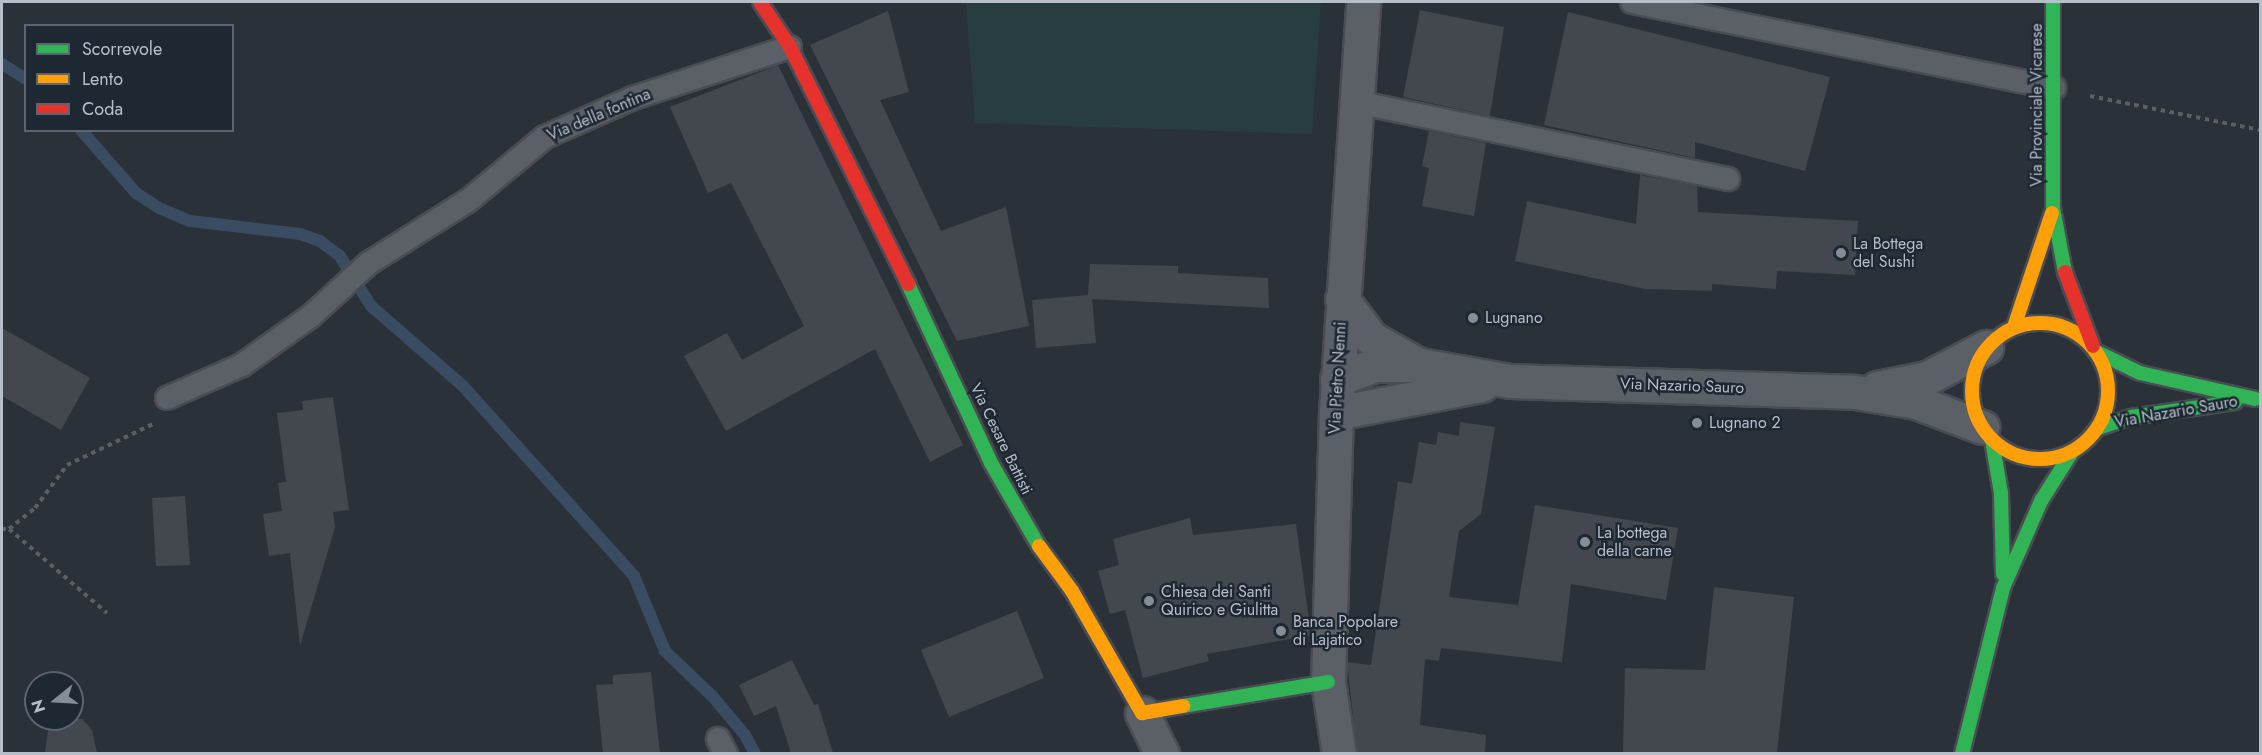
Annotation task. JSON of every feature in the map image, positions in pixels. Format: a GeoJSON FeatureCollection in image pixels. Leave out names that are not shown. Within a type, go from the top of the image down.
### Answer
{"type":"FeatureCollection","features":[{"type":"Feature","properties":{"kind":"main road","name":"Via Cesare Battisti"},"geometry":{"type":"LineString","coordinates":[[760,2],[790,47],[937,343],[991,463],[1031,534],[1072,591],[1142,713]]}},
{"type":"Feature","properties":{"kind":"main road","name":"Via Provinciale Vicarese"},"geometry":{"type":"LineString","coordinates":[[2053,2],[2053,208],[2066,277],[2095,351]]}},
{"type":"Feature","properties":{"kind":"main road","name":"Via Provinciale Vicarese"},"geometry":{"type":"LineString","coordinates":[[2014,327],[2053,208]]}},
{"type":"Feature","properties":{"kind":"main road"},"geometry":{"type":"LineString","coordinates":[[1962,753],[2003,588],[2041,501],[2072,452],[2098,428],[2109,396],[2103,364],[2095,351],[2066,327],[2049,322],[2014,327],[1986,347],[1975,367],[1971,390],[1987,434],[2001,493],[2003,588]]}},
{"type":"Feature","properties":{"kind":"main road","name":"Via Nazario Sauro"},"geometry":{"type":"LineString","coordinates":[[2095,351],[2140,373],[2258,399]]}},
{"type":"Feature","properties":{"kind":"main road","name":"Via Nazario Sauro"},"geometry":{"type":"LineString","coordinates":[[2098,428],[2131,417],[2258,399]]}},
{"type":"Feature","properties":{"kind":"main road"},"geometry":{"type":"LineString","coordinates":[[1987,434],[2026,459],[2049,459],[2072,452]]}},
{"type":"Feature","properties":{"kind":"main road"},"geometry":{"type":"LineString","coordinates":[[1142,713],[1328,682]]}},
{"type":"Feature","properties":{"kind":"street","name":"Via Pietro Nenni"},"geometry":{"type":"LineString","coordinates":[[1339,753],[1328,682],[1337,379],[1363,2]]}},
{"type":"Feature","properties":{"kind":"street","name":"Via Nazario Sauro"},"geometry":{"type":"LineString","coordinates":[[1342,299],[1371,339],[1420,365]]}},
{"type":"Feature","properties":{"kind":"street","name":"Via Nazario Sauro"},"geometry":{"type":"LineString","coordinates":[[1855,392],[1927,378],[1986,347]]}},
{"type":"Feature","properties":{"kind":"street","name":"Via Nazario Sauro"},"geometry":{"type":"LineString","coordinates":[[1337,379],[1375,365],[1420,365],[1510,381],[1855,392],[1916,402],[1987,434]]}},
{"type":"Feature","properties":{"kind":"street","name":"Via Nazario Sauro"},"geometry":{"type":"LineString","coordinates":[[1336,412],[1510,381]]}},
{"type":"Feature","properties":{"kind":"street"},"geometry":{"type":"LineString","coordinates":[[1142,713],[1162,753]]}},
{"type":"Feature","properties":{"kind":"lane"},"geometry":{"type":"LineString","coordinates":[[1632,2],[1731,11],[2054,88]]}},
{"type":"Feature","properties":{"kind":"lane","name":"Via della fontina"},"geometry":{"type":"LineString","coordinates":[[173,396],[242,365],[311,316],[369,263],[469,200],[545,137],[633,98],[790,47]]}},
{"type":"Feature","properties":{"kind":"lane"},"geometry":{"type":"LineString","coordinates":[[1356,102],[1728,179]]}},
{"type":"Feature","properties":{"kind":"path"},"geometry":{"type":"LineString","coordinates":[[2054,88],[2260,130]]}},
{"type":"Feature","properties":{"kind":"path"},"geometry":{"type":"LineString","coordinates":[[2,529],[9,529],[35,508],[67,465],[167,418],[173,396]]}},
{"type":"Feature","properties":{"kind":"path"},"geometry":{"type":"LineString","coordinates":[[9,529],[107,613]]}},
{"type":"Feature","properties":{"kind":"green space"},"geometry":{"type":"Polygon","coordinates":[[[966,2],[1321,2],[1312,134],[975,123],[966,2]]]}},
{"type":"Feature","properties":{"kind":"building"},"geometry":{"type":"Polygon","coordinates":[[[1420,10],[1504,27],[1490,116],[1403,97],[1420,10]]]}},
{"type":"Feature","properties":{"kind":"building"},"geometry":{"type":"Polygon","coordinates":[[[888,11],[909,92],[880,100],[941,231],[1006,207],[1029,326],[957,341],[810,45],[888,11]]]}},
{"type":"Feature","properties":{"kind":"building"},"geometry":{"type":"Polygon","coordinates":[[[1568,12],[1830,77],[1805,171],[1695,142],[1695,158],[1544,125],[1568,12]]]}},
{"type":"Feature","properties":{"kind":"building"},"geometry":{"type":"Polygon","coordinates":[[[778,65],[963,445],[930,462],[875,349],[726,431],[684,356],[727,333],[742,360],[804,326],[731,183],[708,193],[670,107],[778,65]]]}},
{"type":"Feature","properties":{"kind":"building"},"geometry":{"type":"Polygon","coordinates":[[[1429,131],[1486,143],[1474,216],[1422,206],[1429,168],[1422,166],[1429,131]]]}},
{"type":"Feature","properties":{"kind":"building"},"geometry":{"type":"Polygon","coordinates":[[[1640,175],[1697,186],[1698,212],[1858,221],[1855,275],[1777,271],[1776,289],[1712,284],[1712,291],[1645,289],[1515,261],[1527,201],[1636,224],[1640,175]]]}},
{"type":"Feature","properties":{"kind":"building"},"geometry":{"type":"Polygon","coordinates":[[[1090,264],[1178,266],[1178,273],[1268,278],[1269,308],[1092,299],[1096,343],[1036,348],[1032,300],[1088,295],[1090,264]]]}},
{"type":"Feature","properties":{"kind":"building"},"geometry":{"type":"Polygon","coordinates":[[[2,328],[90,378],[61,430],[2,396],[2,328]]]}},
{"type":"Feature","properties":{"kind":"building"},"geometry":{"type":"Polygon","coordinates":[[[333,397],[349,510],[333,512],[335,527],[300,646],[290,553],[269,556],[263,514],[282,511],[278,483],[286,482],[277,413],[303,410],[302,401],[333,397]]]}},
{"type":"Feature","properties":{"kind":"building"},"geometry":{"type":"Polygon","coordinates":[[[1460,422],[1495,427],[1481,514],[1459,531],[1449,597],[1518,605],[1535,505],[1678,528],[1666,600],[1571,584],[1562,662],[1441,648],[1439,661],[1425,659],[1420,725],[1486,735],[1485,753],[1357,753],[1347,662],[1371,665],[1398,481],[1412,484],[1419,442],[1436,445],[1438,432],[1459,436],[1460,422]]]}},
{"type":"Feature","properties":{"kind":"building"},"geometry":{"type":"Polygon","coordinates":[[[185,496],[190,565],[156,566],[152,498],[185,496]]]}},
{"type":"Feature","properties":{"kind":"building"},"geometry":{"type":"Polygon","coordinates":[[[1190,518],[1193,535],[1296,524],[1311,635],[1207,654],[1209,661],[1143,678],[1125,610],[1110,614],[1098,571],[1119,565],[1113,539],[1190,518]]]}},
{"type":"Feature","properties":{"kind":"building"},"geometry":{"type":"Polygon","coordinates":[[[1714,587],[1794,597],[1777,753],[1623,753],[1625,668],[1705,670],[1714,587]]]}},
{"type":"Feature","properties":{"kind":"building"},"geometry":{"type":"Polygon","coordinates":[[[1017,611],[1044,678],[949,717],[921,650],[1017,611]]]}},
{"type":"Feature","properties":{"kind":"building"},"geometry":{"type":"Polygon","coordinates":[[[792,660],[814,705],[818,704],[833,753],[791,753],[776,706],[754,716],[739,685],[792,660]]]}},
{"type":"Feature","properties":{"kind":"building"},"geometry":{"type":"Polygon","coordinates":[[[651,672],[660,753],[603,753],[596,685],[613,684],[613,675],[651,672]]]}},
{"type":"Feature","properties":{"kind":"building"},"geometry":{"type":"Polygon","coordinates":[[[84,721],[92,730],[97,753],[45,753],[48,731],[84,731],[84,721]]]}},
{"type":"Feature","properties":{"kind":"waterway"},"geometry":{"type":"LineString","coordinates":[[2,64],[24,78]]}},
{"type":"Feature","properties":{"kind":"waterway"},"geometry":{"type":"LineString","coordinates":[[83,132],[136,193],[159,208],[190,221],[300,234],[320,241],[340,256],[371,306],[463,386],[634,576],[665,651],[713,697],[745,735],[755,754]]}},
{"type":"Feature","properties":{"kind":"traffic: fast"},"geometry":{"type":"LineString","coordinates":[[2053,2],[2053,208],[2065,272]]}},
{"type":"Feature","properties":{"kind":"traffic: fast"},"geometry":{"type":"LineString","coordinates":[[908,284],[991,463],[1039,546]]}},
{"type":"Feature","properties":{"kind":"traffic: fast"},"geometry":{"type":"LineString","coordinates":[[2095,351],[2140,373],[2255,399]]}},
{"type":"Feature","properties":{"kind":"traffic: fast"},"geometry":{"type":"LineString","coordinates":[[2098,428],[2131,417],[2235,402]]}},
{"type":"Feature","properties":{"kind":"traffic: fast"},"geometry":{"type":"LineString","coordinates":[[1992,440],[2001,493],[2003,574]]}},
{"type":"Feature","properties":{"kind":"traffic: fast"},"geometry":{"type":"LineString","coordinates":[[1962,754],[2003,588],[2041,501],[2072,452]]}},
{"type":"Feature","properties":{"kind":"traffic: fast"},"geometry":{"type":"LineString","coordinates":[[1183,706],[1328,682]]}},
{"type":"Feature","properties":{"kind":"traffic: slow"},"geometry":{"type":"LineString","coordinates":[[2014,327],[2052,213]]}},
{"type":"Feature","properties":{"kind":"traffic: slow"},"geometry":{"type":"LineString","coordinates":[[2040,323],[2066,328],[2078,334],[2088,343],[2097,353],[2103,365],[2108,391],[2103,417],[2097,429],[2088,439],[2078,448],[2066,454],[2040,459],[2014,454],[2002,448],[1992,439],[1983,429],[1977,417],[1972,391],[1977,365],[1983,353],[1992,343],[2002,334],[2014,328],[2040,323]]}},
{"type":"Feature","properties":{"kind":"traffic: slow"},"geometry":{"type":"LineString","coordinates":[[1039,546],[1072,591],[1142,713],[1183,706]]}},
{"type":"Feature","properties":{"kind":"traffic: jam"},"geometry":{"type":"LineString","coordinates":[[760,2],[790,47],[908,284]]}},
{"type":"Feature","properties":{"kind":"traffic: jam"},"geometry":{"type":"LineString","coordinates":[[2065,272],[2093,346]]}},
{"type":"Feature","properties":{"kind":"place","name":"La Bottega del Sushi"},"geometry":{"type":"Point","coordinates":[1841,253]}},
{"type":"Feature","properties":{"kind":"place","name":"Lugnano"},"geometry":{"type":"Point","coordinates":[1473,318]}},
{"type":"Feature","properties":{"kind":"place","name":"Lugnano 2"},"geometry":{"type":"Point","coordinates":[1697,423]}},
{"type":"Feature","properties":{"kind":"place","name":"La bottega della carne"},"geometry":{"type":"Point","coordinates":[1585,542]}},
{"type":"Feature","properties":{"kind":"place","name":"Chiesa dei Santi Quirico e Giulitta"},"geometry":{"type":"Point","coordinates":[1149,601]}},
{"type":"Feature","properties":{"kind":"place","name":"Banca Popolare di Lajatico"},"geometry":{"type":"Point","coordinates":[1281,631]}}]}
